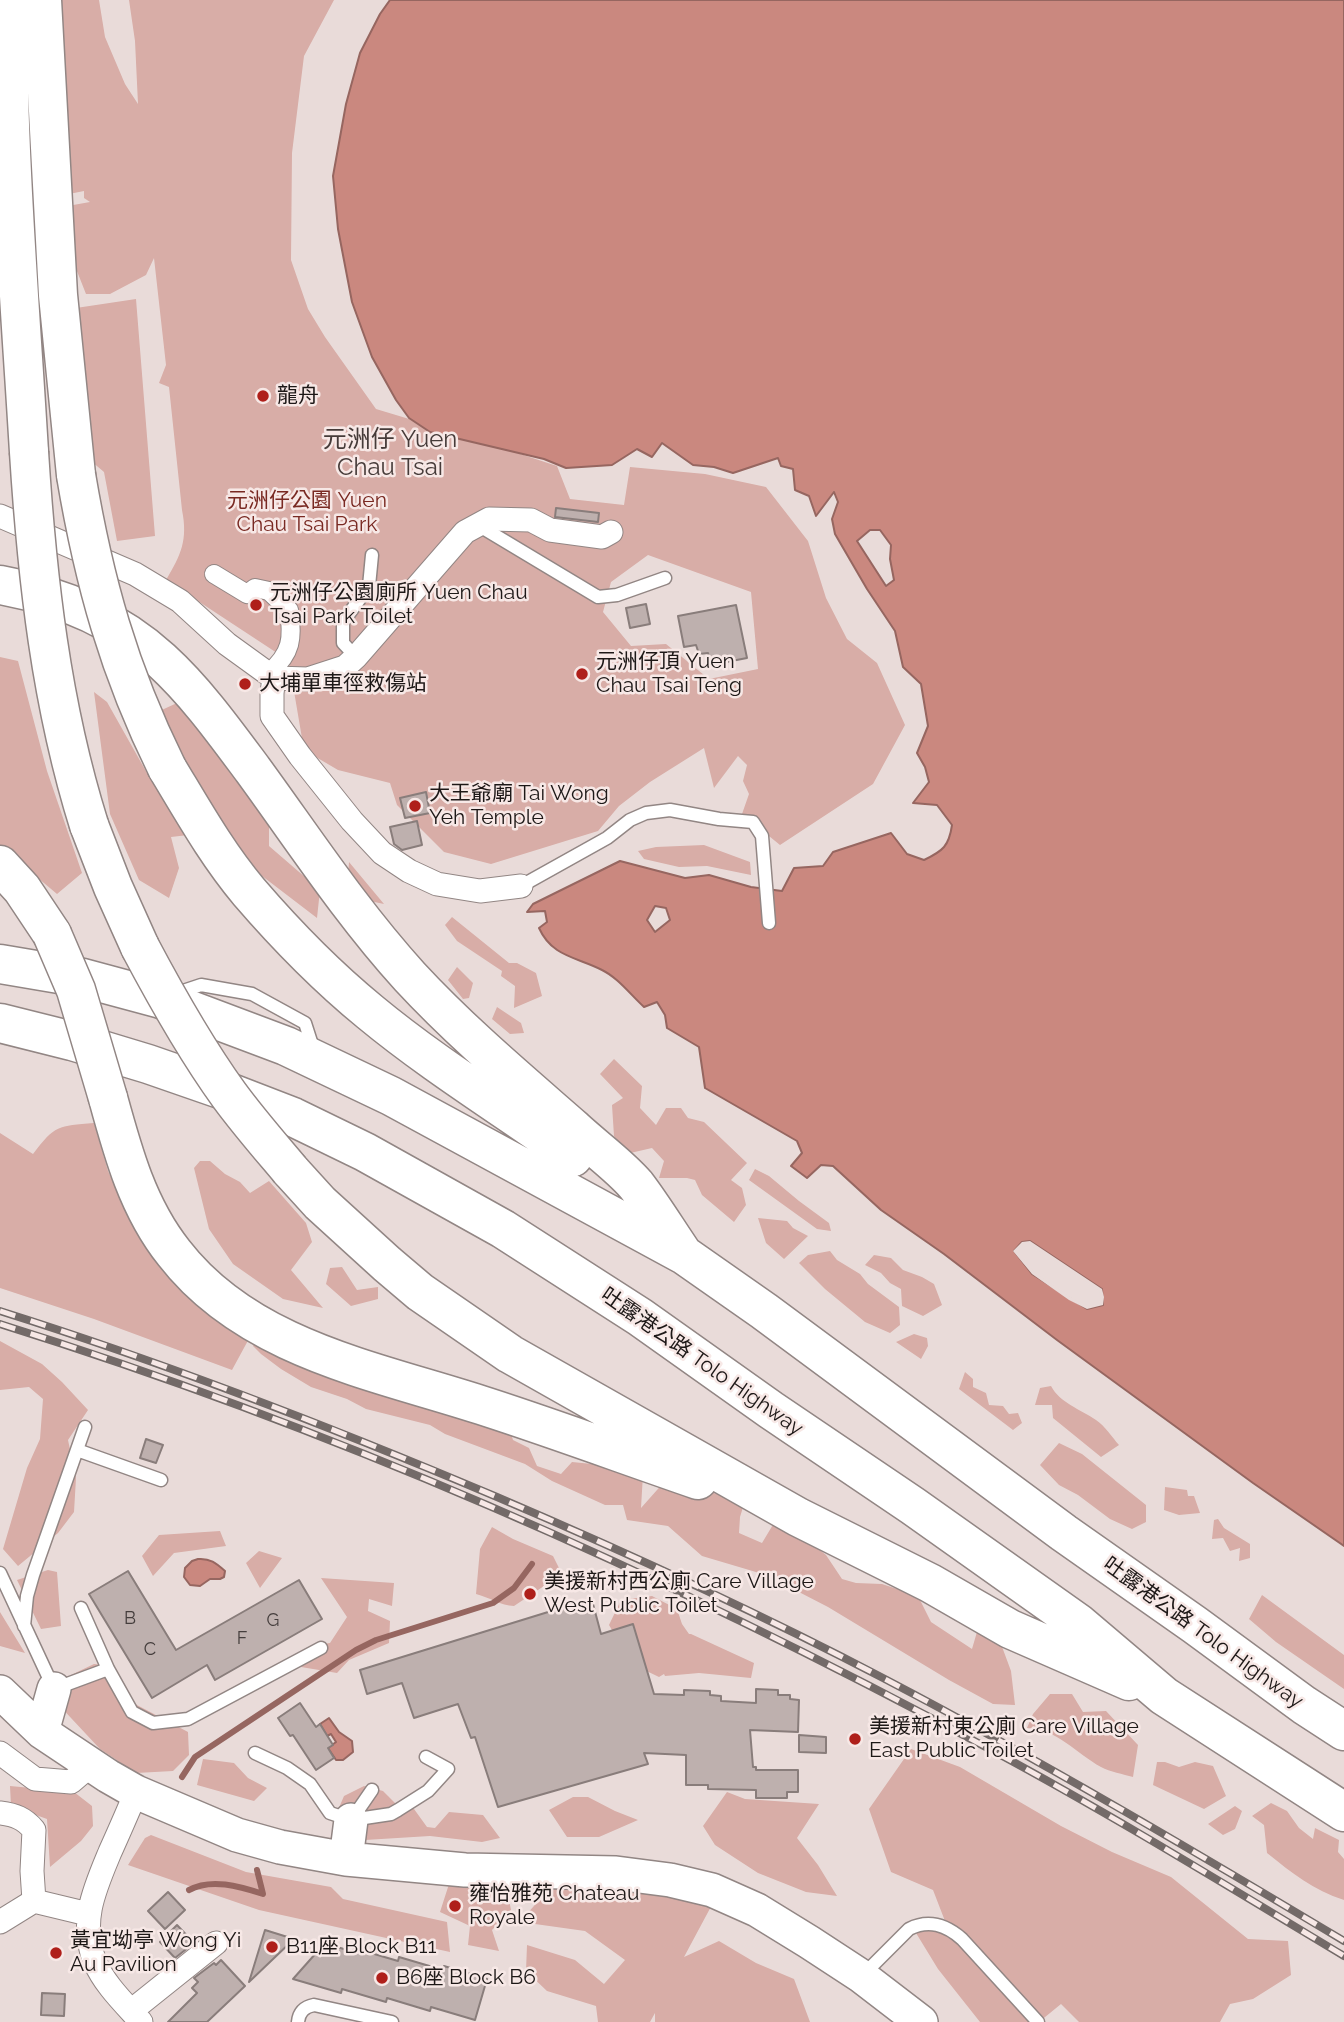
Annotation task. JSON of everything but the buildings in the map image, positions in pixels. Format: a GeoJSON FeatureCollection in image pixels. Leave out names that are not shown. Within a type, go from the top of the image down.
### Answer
{"type":"FeatureCollection","features":[{"type":"Feature","properties":{"kind":"highway"},"geometry":{"type":"LineString","coordinates":[[8,0],[13,174],[29,453],[38,576],[59,711],[89,825],[113,887],[167,998],[229,1095],[290,1170],[330,1213],[420,1292],[459,1320],[556,1381],[798,1517],[930,1583],[1010,1629],[1164,1696]]}},
{"type":"Feature","properties":{"kind":"highway"},"geometry":{"type":"LineString","coordinates":[[42,0],[58,295],[76,475],[93,563],[115,645],[144,722],[167,768],[202,826],[248,891],[285,933],[342,988],[402,1036],[659,1218]]}},
{"type":"Feature","properties":{"kind":"highway"},"geometry":{"type":"LineString","coordinates":[[0,585],[45,595],[105,618],[135,637],[161,660],[220,725],[332,881],[410,977],[479,1045],[634,1183],[684,1255]]}},
{"type":"Feature","properties":{"kind":"highway"},"geometry":{"type":"LineString","coordinates":[[0,865],[22,889],[52,934],[76,990],[127,1162],[147,1214],[167,1245],[188,1270],[220,1300],[236,1312],[289,1340],[337,1360],[543,1425],[744,1495],[798,1517]]}},
{"type":"Feature","properties":{"kind":"highway","name":"吐露港公路 Tolo Highway"},"geometry":{"type":"LineString","coordinates":[[0,964],[83,978],[161,999],[286,1045],[391,1096],[684,1255],[1064,1533],[1344,1731]]}},
{"type":"Feature","properties":{"kind":"highway","name":"吐露港公路 Tolo Highway"},"geometry":{"type":"LineString","coordinates":[[0,1023],[148,1064],[293,1117],[365,1152],[468,1209],[640,1317],[1078,1623],[1164,1696],[1344,1812]]}},
{"type":"Feature","properties":{"kind":"main road"},"geometry":{"type":"LineString","coordinates":[[42,1732],[54,1689]]}},
{"type":"Feature","properties":{"kind":"main road"},"geometry":{"type":"LineString","coordinates":[[0,1692],[42,1732],[91,1765],[136,1792],[237,1835],[279,1847],[346,1859],[465,1870],[616,1873],[670,1880],[712,1890],[757,1910],[861,1976],[921,2022]]}},
{"type":"Feature","properties":{"kind":"main road"},"geometry":{"type":"LineString","coordinates":[[346,1859],[351,1820]]}},
{"type":"Feature","properties":{"kind":"street"},"geometry":{"type":"LineString","coordinates":[[0,516],[155,585],[180,601],[227,644],[272,676],[308,679],[345,667],[451,546],[465,532],[489,519],[531,520],[550,530],[603,537],[611,533]]}},
{"type":"Feature","properties":{"kind":"street"},"geometry":{"type":"LineString","coordinates":[[215,574],[247,593],[255,588],[269,591],[289,610],[292,637],[272,676],[272,716],[352,821],[382,853],[409,871],[436,884],[480,891],[522,886]]}},
{"type":"Feature","properties":{"kind":"street"},"geometry":{"type":"LineString","coordinates":[[0,1753],[35,1779],[71,1782],[91,1765]]}},
{"type":"Feature","properties":{"kind":"street"},"geometry":{"type":"LineString","coordinates":[[136,1792],[94,1890],[88,1914],[88,1934],[95,1962],[102,1975],[136,2016],[216,1943]]}},
{"type":"Feature","properties":{"kind":"street"},"geometry":{"type":"LineString","coordinates":[[0,1813],[15,1815],[25,1820],[34,1830],[34,1901]]}},
{"type":"Feature","properties":{"kind":"street"},"geometry":{"type":"LineString","coordinates":[[0,1923],[34,1901],[88,1914]]}},
{"type":"Feature","properties":{"kind":"lane"},"geometry":{"type":"LineString","coordinates":[[478,525],[598,597],[617,595],[664,578]]}},
{"type":"Feature","properties":{"kind":"lane"},"geometry":{"type":"LineString","coordinates":[[356,657],[343,643],[343,622],[369,586],[372,555]]}},
{"type":"Feature","properties":{"kind":"lane"},"geometry":{"type":"LineString","coordinates":[[522,886],[646,813],[670,810],[752,822],[762,836],[769,923]]}},
{"type":"Feature","properties":{"kind":"lane"},"geometry":{"type":"LineString","coordinates":[[24,1626],[27,1596],[33,1575],[85,1427]]}},
{"type":"Feature","properties":{"kind":"lane"},"geometry":{"type":"LineString","coordinates":[[77,1450],[161,1480]]}},
{"type":"Feature","properties":{"kind":"lane"},"geometry":{"type":"LineString","coordinates":[[0,1573],[54,1689],[108,1669]]}},
{"type":"Feature","properties":{"kind":"lane"},"geometry":{"type":"LineString","coordinates":[[81,1608],[108,1669],[132,1712],[153,1723],[188,1718],[321,1647]]}},
{"type":"Feature","properties":{"kind":"lane"},"geometry":{"type":"LineString","coordinates":[[255,1753],[286,1768],[310,1784],[330,1813],[351,1820],[391,1814],[428,1791],[449,1769],[426,1757]]}},
{"type":"Feature","properties":{"kind":"lane"},"geometry":{"type":"LineString","coordinates":[[351,1820],[372,1790]]}},
{"type":"Feature","properties":{"kind":"lane"},"geometry":{"type":"LineString","coordinates":[[861,1976],[909,1929],[918,1925],[936,1924],[962,1939],[1038,2022]]}},
{"type":"Feature","properties":{"kind":"lane"},"geometry":{"type":"LineString","coordinates":[[298,2022],[302,2010],[314,2005],[392,2022]]}},
{"type":"Feature","properties":{"kind":"green space","name":"元洲仔公園 Yuen Chau Tsai Park"},"geometry":{"type":"Polygon","coordinates":[[[31,0],[99,0],[105,37],[125,84],[138,104],[135,41],[129,0],[334,0],[304,56],[292,153],[291,260],[308,309],[325,337],[376,409],[557,466],[570,499],[624,505],[630,467],[705,474],[766,487],[808,541],[826,598],[847,639],[877,663],[905,725],[873,784],[780,845],[742,814],[749,794],[743,781],[747,765],[738,756],[714,788],[704,748],[650,782],[619,806],[598,831],[491,864],[444,852],[397,805],[390,783],[338,770],[304,750],[288,656],[277,653],[166,580],[179,555],[184,530],[169,387],[159,383],[166,365],[154,258],[146,275],[110,294],[86,294],[73,261],[62,207],[90,202],[84,198],[84,191],[69,194],[36,160],[26,136],[38,110],[31,0]],[[648,555],[611,582],[603,612],[631,646],[666,644],[709,679],[758,669],[751,592],[648,555]]]}},
{"type":"Feature","properties":{"kind":"green space"},"geometry":{"type":"Polygon","coordinates":[[[136,299],[155,536],[117,541],[104,472],[91,461],[76,308],[136,299]]]}},
{"type":"Feature","properties":{"kind":"green space"},"geometry":{"type":"Polygon","coordinates":[[[0,657],[18,661],[47,771],[82,873],[57,894],[0,846],[0,657]]]}},
{"type":"Feature","properties":{"kind":"green space"},"geometry":{"type":"Polygon","coordinates":[[[94,692],[107,702],[147,773],[153,714],[177,703],[225,715],[269,819],[269,846],[320,890],[317,918],[249,866],[197,834],[171,837],[179,868],[169,898],[139,880],[110,814],[94,692]]]}},
{"type":"Feature","properties":{"kind":"green space"},"geometry":{"type":"Polygon","coordinates":[[[704,845],[750,862],[751,875],[707,866],[679,867],[644,859],[638,851],[656,847],[704,845]]]}},
{"type":"Feature","properties":{"kind":"green space"},"geometry":{"type":"Polygon","coordinates":[[[349,862],[384,904],[365,900],[348,875],[349,862]]]}},
{"type":"Feature","properties":{"kind":"green space"},"geometry":{"type":"Polygon","coordinates":[[[452,917],[509,963],[517,963],[536,973],[542,996],[514,1008],[515,986],[501,976],[502,971],[457,941],[445,925],[452,917]]]}},
{"type":"Feature","properties":{"kind":"green space"},"geometry":{"type":"Polygon","coordinates":[[[457,967],[473,983],[469,998],[463,999],[448,980],[457,967]]]}},
{"type":"Feature","properties":{"kind":"green space"},"geometry":{"type":"Polygon","coordinates":[[[497,1007],[521,1023],[524,1033],[510,1034],[492,1019],[497,1007]]]}},
{"type":"Feature","properties":{"kind":"green space"},"geometry":{"type":"Polygon","coordinates":[[[614,1059],[642,1086],[640,1108],[656,1125],[666,1108],[681,1108],[688,1118],[704,1122],[747,1163],[731,1180],[742,1188],[746,1205],[734,1222],[702,1195],[695,1180],[659,1178],[664,1161],[652,1148],[626,1154],[614,1136],[612,1105],[623,1098],[600,1074],[614,1059]]]}},
{"type":"Feature","properties":{"kind":"green space"},"geometry":{"type":"Polygon","coordinates":[[[94,1123],[108,1171],[124,1206],[251,1335],[232,1370],[0,1288],[0,1133],[33,1154],[52,1132],[65,1126],[94,1123]]]}},
{"type":"Feature","properties":{"kind":"green space"},"geometry":{"type":"Polygon","coordinates":[[[200,1161],[210,1161],[240,1182],[250,1193],[269,1181],[306,1223],[312,1242],[291,1270],[323,1308],[283,1299],[233,1264],[209,1229],[194,1168],[200,1161]]]}},
{"type":"Feature","properties":{"kind":"green space"},"geometry":{"type":"Polygon","coordinates":[[[755,1169],[769,1176],[829,1223],[831,1231],[817,1229],[749,1180],[755,1169]]]}},
{"type":"Feature","properties":{"kind":"green space"},"geometry":{"type":"Polygon","coordinates":[[[758,1218],[787,1221],[793,1228],[808,1236],[784,1259],[766,1243],[758,1218]]]}},
{"type":"Feature","properties":{"kind":"green space"},"geometry":{"type":"Polygon","coordinates":[[[830,1251],[837,1260],[860,1274],[868,1284],[899,1307],[900,1325],[890,1333],[865,1322],[799,1263],[808,1255],[830,1251]]]}},
{"type":"Feature","properties":{"kind":"green space"},"geometry":{"type":"Polygon","coordinates":[[[874,1255],[891,1258],[903,1270],[934,1284],[942,1305],[923,1316],[902,1306],[901,1289],[890,1283],[881,1273],[865,1265],[874,1255]]]}},
{"type":"Feature","properties":{"kind":"green space"},"geometry":{"type":"Polygon","coordinates":[[[342,1267],[357,1290],[378,1287],[378,1299],[351,1306],[326,1284],[330,1268],[342,1267]]]}},
{"type":"Feature","properties":{"kind":"green space"},"geometry":{"type":"Polygon","coordinates":[[[264,1320],[509,1427],[513,1440],[529,1448],[537,1466],[561,1474],[572,1462],[592,1464],[615,1460],[643,1474],[641,1508],[665,1481],[738,1499],[744,1504],[739,1533],[762,1543],[774,1523],[811,1543],[826,1555],[842,1579],[856,1583],[882,1584],[918,1596],[931,1622],[972,1649],[979,1625],[1001,1644],[1011,1671],[1015,1705],[993,1704],[828,1607],[766,1575],[702,1556],[668,1526],[627,1520],[623,1505],[605,1505],[552,1481],[525,1464],[445,1434],[430,1425],[366,1409],[347,1399],[311,1387],[281,1369],[253,1346],[264,1320]]]}},
{"type":"Feature","properties":{"kind":"green space"},"geometry":{"type":"Polygon","coordinates":[[[914,1334],[927,1338],[928,1346],[921,1359],[896,1342],[914,1334]]]}},
{"type":"Feature","properties":{"kind":"green space"},"geometry":{"type":"Polygon","coordinates":[[[0,1341],[42,1364],[88,1410],[68,1440],[76,1478],[74,1512],[58,1533],[18,1566],[3,1549],[27,1468],[40,1439],[43,1399],[29,1387],[0,1390],[0,1341]]]}},
{"type":"Feature","properties":{"kind":"green space"},"geometry":{"type":"Polygon","coordinates":[[[965,1372],[973,1379],[973,1387],[986,1393],[989,1405],[1003,1406],[1009,1414],[1018,1413],[1022,1423],[1013,1430],[959,1389],[965,1372]]]}},
{"type":"Feature","properties":{"kind":"green space"},"geometry":{"type":"Polygon","coordinates":[[[1051,1386],[1065,1401],[1099,1422],[1119,1445],[1101,1457],[1053,1418],[1052,1405],[1035,1405],[1040,1388],[1051,1386]]]}},
{"type":"Feature","properties":{"kind":"green space"},"geometry":{"type":"Polygon","coordinates":[[[1059,1443],[1082,1454],[1146,1505],[1146,1522],[1132,1529],[1110,1519],[1078,1495],[1059,1485],[1040,1465],[1059,1443]]]}},
{"type":"Feature","properties":{"kind":"green space"},"geometry":{"type":"Polygon","coordinates":[[[1165,1487],[1187,1490],[1188,1496],[1194,1496],[1200,1513],[1179,1515],[1164,1510],[1165,1487]]]}},
{"type":"Feature","properties":{"kind":"green space"},"geometry":{"type":"Polygon","coordinates":[[[1218,1519],[1224,1528],[1250,1544],[1250,1558],[1239,1561],[1240,1548],[1230,1551],[1223,1538],[1212,1539],[1214,1520],[1218,1519]]]}},
{"type":"Feature","properties":{"kind":"green space"},"geometry":{"type":"Polygon","coordinates":[[[492,1527],[553,1556],[562,1574],[514,1606],[476,1594],[480,1549],[492,1527]]]}},
{"type":"Feature","properties":{"kind":"green space"},"geometry":{"type":"Polygon","coordinates":[[[220,1531],[226,1546],[174,1553],[153,1576],[142,1556],[159,1535],[220,1531]]]}},
{"type":"Feature","properties":{"kind":"green space"},"geometry":{"type":"Polygon","coordinates":[[[259,1551],[282,1558],[260,1588],[246,1563],[259,1551]]]}},
{"type":"Feature","properties":{"kind":"green space"},"geometry":{"type":"Polygon","coordinates":[[[48,1570],[57,1572],[61,1626],[41,1629],[17,1580],[48,1570]]]}},
{"type":"Feature","properties":{"kind":"green space"},"geometry":{"type":"Polygon","coordinates":[[[321,1578],[394,1583],[392,1606],[369,1599],[368,1611],[390,1621],[389,1643],[349,1660],[337,1673],[301,1667],[315,1645],[330,1643],[347,1617],[321,1578]]]}},
{"type":"Feature","properties":{"kind":"green space"},"geometry":{"type":"Polygon","coordinates":[[[1262,1595],[1344,1655],[1344,1689],[1276,1642],[1249,1619],[1262,1595]]]}},
{"type":"Feature","properties":{"kind":"green space"},"geometry":{"type":"Polygon","coordinates":[[[652,1596],[677,1609],[689,1634],[754,1663],[751,1678],[699,1673],[664,1674],[659,1677],[632,1664],[609,1625],[621,1600],[652,1596]]]}},
{"type":"Feature","properties":{"kind":"green space"},"geometry":{"type":"Polygon","coordinates":[[[0,1612],[25,1653],[0,1646],[0,1612]]]}},
{"type":"Feature","properties":{"kind":"green space"},"geometry":{"type":"Polygon","coordinates":[[[94,1664],[103,1665],[118,1695],[188,1732],[189,1755],[173,1771],[136,1773],[100,1749],[57,1703],[71,1675],[94,1664]]]}},
{"type":"Feature","properties":{"kind":"green space"},"geometry":{"type":"Polygon","coordinates":[[[1050,1694],[1072,1694],[1083,1712],[1106,1711],[1138,1745],[1133,1777],[1101,1767],[1047,1732],[1027,1728],[1033,1714],[1050,1694]]]}},
{"type":"Feature","properties":{"kind":"green space"},"geometry":{"type":"Polygon","coordinates":[[[911,1749],[960,1767],[1061,1826],[1112,1852],[1171,1877],[1248,1939],[1288,1941],[1291,1975],[1253,1999],[1230,2004],[1220,2022],[1079,2022],[1061,2004],[1039,2022],[980,2022],[938,1969],[916,1933],[927,1930],[950,1934],[933,1890],[891,1872],[869,1809],[911,1749]]]}},
{"type":"Feature","properties":{"kind":"green space"},"geometry":{"type":"Polygon","coordinates":[[[203,1759],[234,1763],[248,1778],[267,1788],[254,1801],[197,1785],[203,1759]]]}},
{"type":"Feature","properties":{"kind":"green space"},"geometry":{"type":"Polygon","coordinates":[[[1157,1762],[1179,1767],[1195,1762],[1213,1766],[1226,1796],[1204,1809],[1153,1785],[1157,1762]]]}},
{"type":"Feature","properties":{"kind":"green space"},"geometry":{"type":"Polygon","coordinates":[[[10,1786],[74,1792],[92,1806],[93,1826],[81,1841],[50,1867],[47,1819],[11,1806],[10,1786]]]}},
{"type":"Feature","properties":{"kind":"green space"},"geometry":{"type":"Polygon","coordinates":[[[364,1786],[383,1791],[395,1803],[414,1809],[427,1827],[435,1828],[449,1812],[483,1815],[500,1838],[482,1842],[430,1836],[365,1840],[343,1828],[335,1817],[344,1796],[364,1786]]]}},
{"type":"Feature","properties":{"kind":"green space"},"geometry":{"type":"Polygon","coordinates":[[[727,1792],[745,1799],[819,1804],[797,1838],[837,1896],[806,1892],[758,1873],[715,1845],[703,1826],[727,1792]]]}},
{"type":"Feature","properties":{"kind":"green space"},"geometry":{"type":"Polygon","coordinates":[[[573,1797],[588,1797],[638,1820],[599,1837],[567,1837],[549,1810],[573,1797]]]}},
{"type":"Feature","properties":{"kind":"green space"},"geometry":{"type":"Polygon","coordinates":[[[1271,1803],[1287,1811],[1299,1828],[1313,1839],[1315,1828],[1339,1840],[1338,1852],[1344,1859],[1344,1900],[1313,1886],[1267,1853],[1264,1825],[1252,1816],[1271,1803]]]}},
{"type":"Feature","properties":{"kind":"green space"},"geometry":{"type":"Polygon","coordinates":[[[1235,1806],[1242,1811],[1235,1829],[1223,1835],[1208,1824],[1235,1806]]]}},
{"type":"Feature","properties":{"kind":"green space"},"geometry":{"type":"Polygon","coordinates":[[[151,1835],[246,1872],[331,1887],[343,1899],[447,1922],[450,1952],[259,1910],[128,1865],[145,1838],[151,1835]]]}},
{"type":"Feature","properties":{"kind":"green space"},"geometry":{"type":"Polygon","coordinates":[[[670,1872],[714,1901],[684,1957],[719,1941],[756,1963],[794,1979],[810,2022],[655,2022],[655,2013],[650,2022],[598,2022],[596,2006],[547,1991],[526,1971],[527,1945],[575,1960],[604,1984],[625,1960],[585,1931],[535,1924],[524,1917],[552,1886],[670,1872]]]}},
{"type":"Feature","properties":{"kind":"green space"},"geometry":{"type":"Polygon","coordinates":[[[487,1873],[507,1889],[511,1910],[492,1930],[499,1951],[468,1945],[470,1926],[440,1912],[449,1884],[487,1873]]]}},
{"type":"Feature","properties":{"kind":"shaded area"},"geometry":{"type":"Polygon","coordinates":[[[390,0],[1344,0],[1344,1546],[1253,1483],[881,1210],[833,1166],[821,1165],[807,1178],[791,1166],[802,1153],[797,1141],[705,1088],[699,1047],[667,1028],[665,1015],[657,1002],[644,1007],[608,973],[558,951],[544,938],[539,928],[547,922],[545,911],[527,912],[533,904],[620,861],[685,878],[709,875],[751,887],[782,891],[794,868],[823,866],[833,852],[891,833],[907,854],[924,860],[944,847],[952,825],[937,805],[913,803],[929,782],[917,753],[928,726],[921,684],[903,667],[895,631],[835,534],[832,519],[838,502],[834,492],[816,516],[809,496],[795,490],[793,469],[781,466],[778,458],[733,473],[714,467],[693,465],[662,443],[652,457],[637,449],[612,465],[566,468],[544,459],[430,432],[409,418],[396,400],[372,357],[352,302],[338,229],[333,176],[346,104],[360,53],[390,0]],[[870,530],[857,541],[886,586],[894,580],[890,559],[891,545],[880,530],[870,530]],[[655,906],[647,920],[655,932],[670,920],[666,908],[655,906]],[[1030,1241],[1022,1242],[1014,1251],[1032,1274],[1087,1309],[1103,1305],[1102,1289],[1030,1241]]]}},
{"type":"Feature","properties":{"kind":"shaded area"},"geometry":{"type":"Polygon","coordinates":[[[198,1559],[216,1563],[225,1571],[224,1577],[210,1579],[200,1586],[190,1585],[184,1577],[185,1568],[198,1559]]]}},
{"type":"Feature","properties":{"kind":"shaded area"},"geometry":{"type":"Polygon","coordinates":[[[329,1718],[339,1732],[352,1741],[353,1752],[343,1760],[336,1760],[328,1748],[336,1742],[331,1734],[327,1736],[320,1724],[329,1718]]]}},
{"type":"Feature","properties":{"kind":"pier"},"geometry":{"type":"Polygon","coordinates":[[[1030,1241],[1102,1289],[1103,1305],[1087,1309],[1032,1274],[1013,1251],[1022,1242],[1030,1241]],[[1024,1245],[1018,1251],[1035,1272],[1071,1297],[1088,1305],[1100,1303],[1099,1291],[1029,1245],[1024,1245]]]}},
{"type":"Feature","properties":{"kind":"waterway"},"geometry":{"type":"LineString","coordinates":[[182,1777],[195,1757],[356,1650],[376,1640],[493,1603],[514,1588],[532,1564]]}},
{"type":"Feature","properties":{"kind":"waterway"},"geometry":{"type":"LineString","coordinates":[[189,1890],[206,1884],[216,1884],[263,1894],[257,1870]]}},
{"type":"Feature","properties":{"kind":"railway"},"geometry":{"type":"LineString","coordinates":[[0,1311],[189,1375],[374,1446],[497,1497],[692,1584],[942,1709],[1173,1839],[1344,1941]]}},
{"type":"Feature","properties":{"kind":"railway"},"geometry":{"type":"LineString","coordinates":[[0,1324],[129,1366],[383,1461],[632,1570],[755,1628],[995,1752],[1127,1826],[1344,1956]]}},
{"type":"Feature","properties":{"kind":"place","name":"龍舟"},"geometry":{"type":"Point","coordinates":[263,396]}},
{"type":"Feature","properties":{"kind":"place","name":"元洲仔公園廁所 Yuen Chau Tsai Park Toilet"},"geometry":{"type":"Point","coordinates":[256,605]}},
{"type":"Feature","properties":{"kind":"place","name":"元洲仔頂 Yuen Chau Tsai Teng"},"geometry":{"type":"Point","coordinates":[582,674]}},
{"type":"Feature","properties":{"kind":"place","name":"大埔單車徑救傷站"},"geometry":{"type":"Point","coordinates":[245,684]}},
{"type":"Feature","properties":{"kind":"place","name":"大王爺廟 Tai Wong Yeh Temple"},"geometry":{"type":"Point","coordinates":[415,806]}},
{"type":"Feature","properties":{"kind":"place","name":"美援新村西公廁 Care Village West Public Toilet"},"geometry":{"type":"Point","coordinates":[530,1594]}},
{"type":"Feature","properties":{"kind":"place","name":"美援新村東公廁 Care Village East Public Toilet"},"geometry":{"type":"Point","coordinates":[855,1739]}},
{"type":"Feature","properties":{"kind":"place","name":"雍怡雅苑 Chateau Royale"},"geometry":{"type":"Point","coordinates":[455,1906]}},
{"type":"Feature","properties":{"kind":"place","name":"B11座 Block B11"},"geometry":{"type":"Point","coordinates":[272,1947]}},
{"type":"Feature","properties":{"kind":"place","name":"黃宜坳亭 Wong Yi Au Pavilion"},"geometry":{"type":"Point","coordinates":[56,1953]}},
{"type":"Feature","properties":{"kind":"place","name":"B6座 Block B6"},"geometry":{"type":"Point","coordinates":[382,1978]}},
{"type":"Feature","properties":{"kind":"district","name":"元洲仔 Yuen Chau Tsai"},"geometry":{"type":"Point","coordinates":[390,454]}}]}
